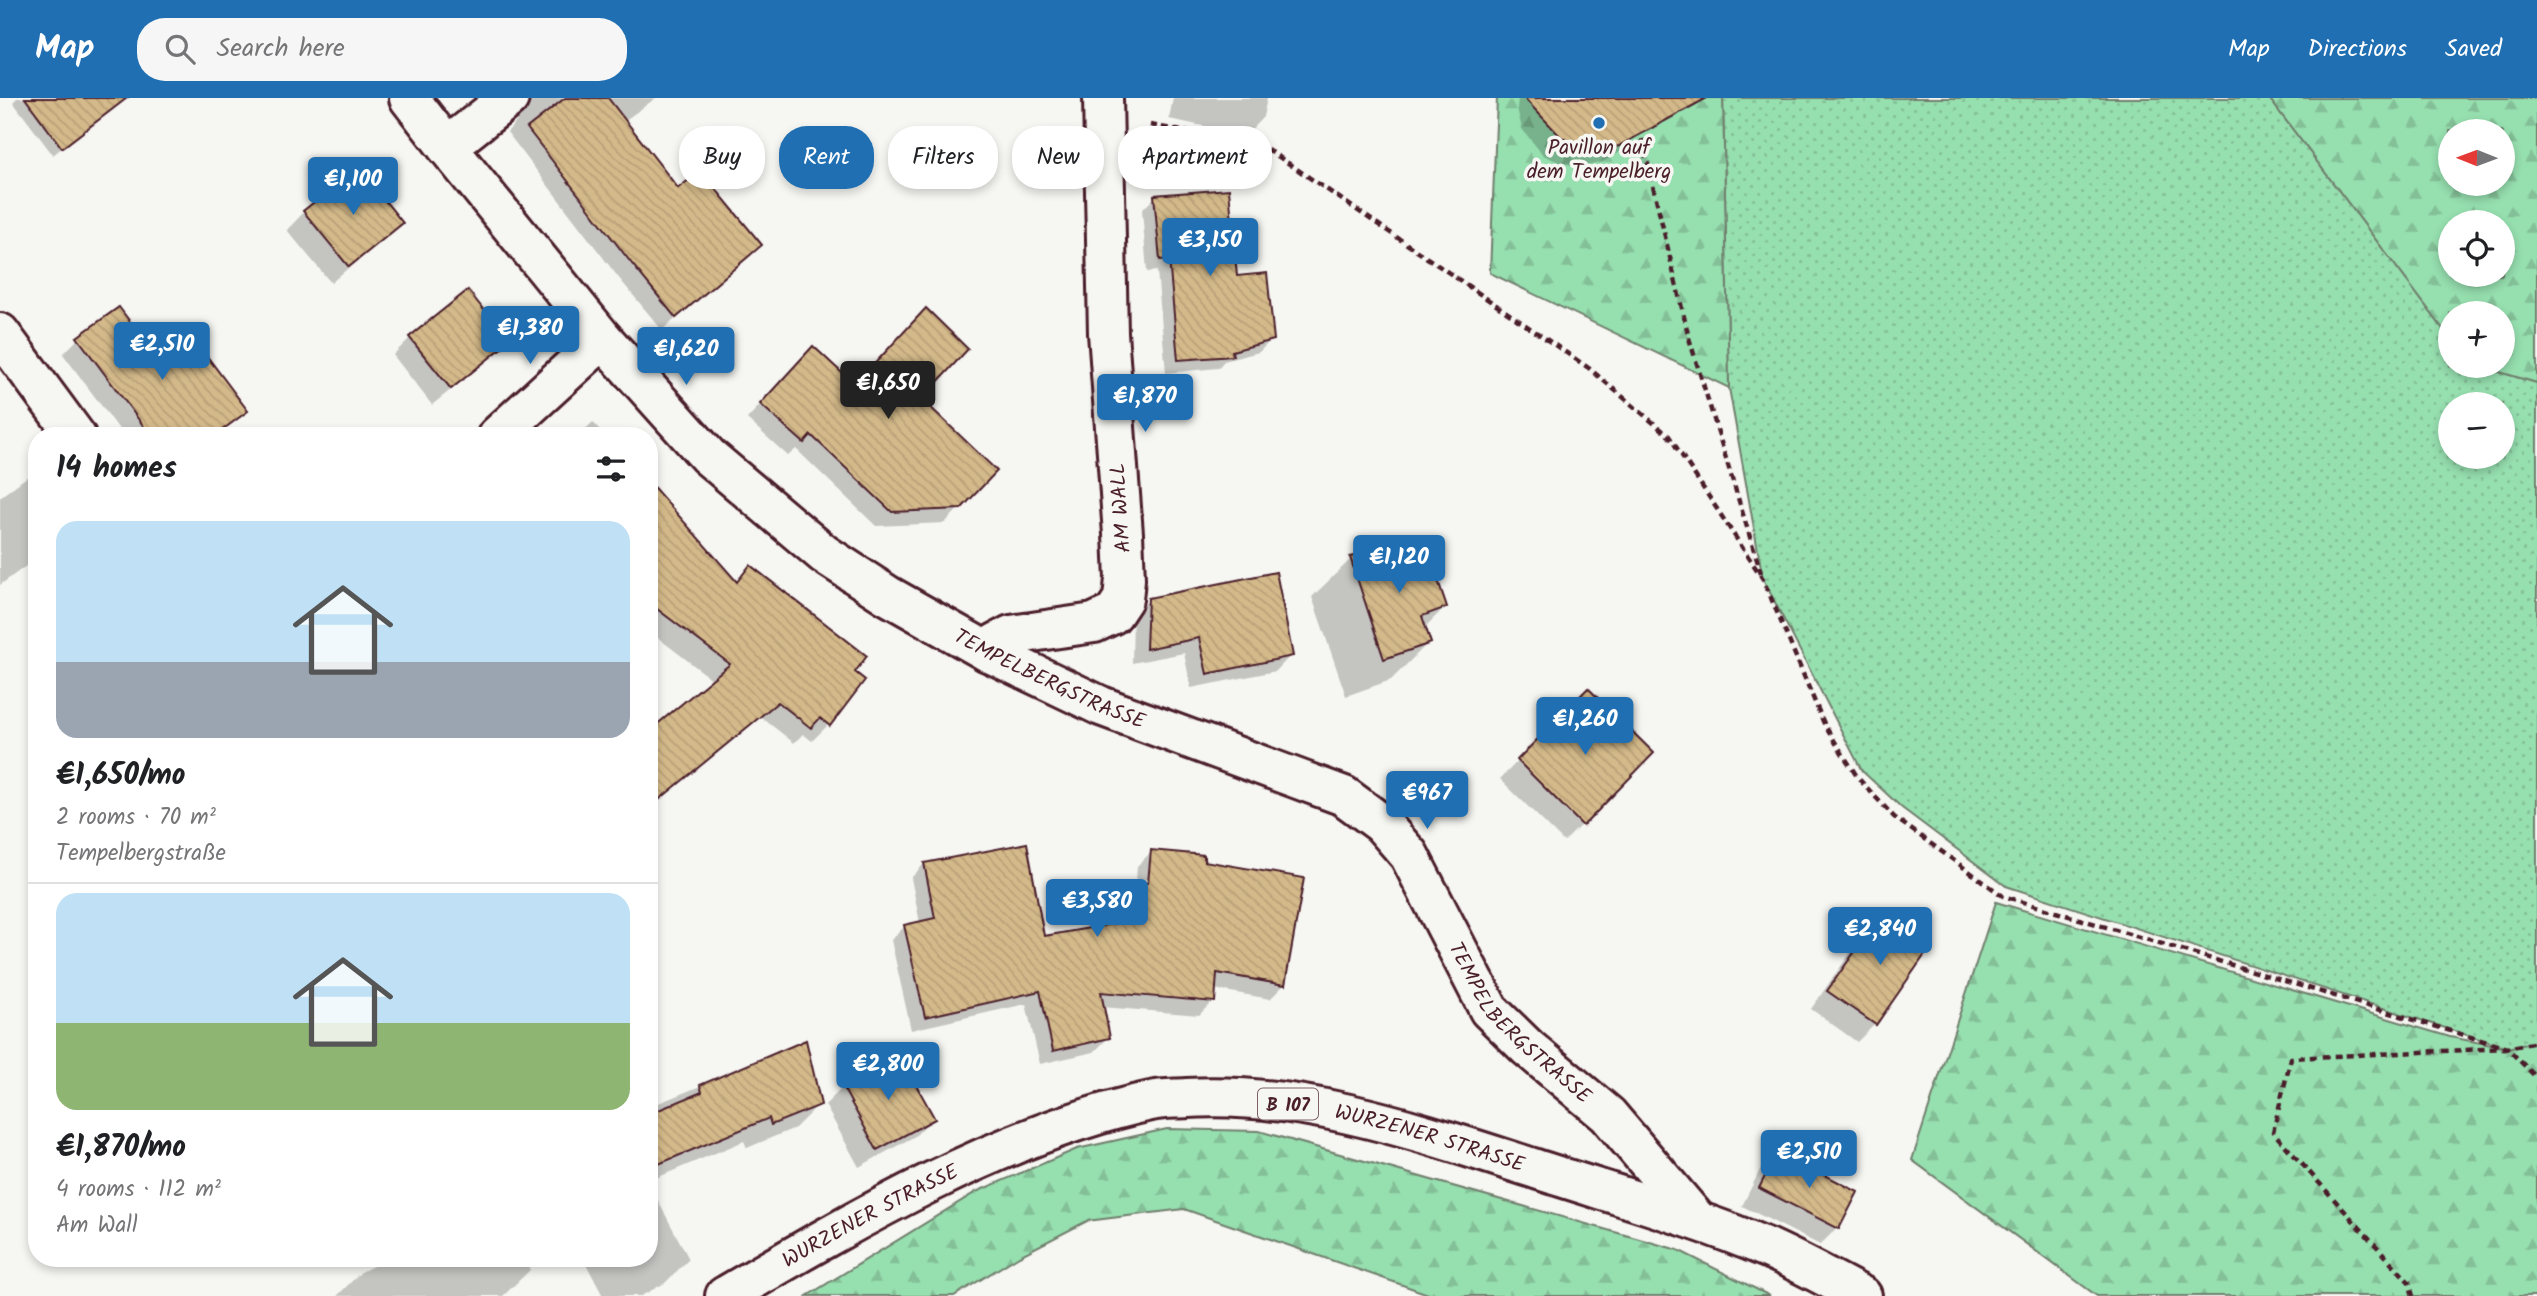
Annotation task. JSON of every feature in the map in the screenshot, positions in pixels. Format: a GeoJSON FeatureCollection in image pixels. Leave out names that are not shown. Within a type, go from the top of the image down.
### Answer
{"type":"FeatureCollection","features":[{"type":"Feature","properties":{"kind":"street","name":"TEMPELBERGSTRASSE"},"geometry":{"type":"LineString","coordinates":[[409,98],[603,339],[708,456],[824,554],[898,602],[988,652],[1101,706],[1344,796],[1382,824],[1409,855],[1489,1010],[1528,1048],[1608,1115],[1698,1221]]}},
{"type":"Feature","properties":{"kind":"street"},"geometry":{"type":"LineString","coordinates":[[447,147],[509,98]]}},
{"type":"Feature","properties":{"kind":"street","name":"AM WALL"},"geometry":{"type":"LineString","coordinates":[[988,652],[996,643],[1011,635],[1094,623],[1113,614],[1123,599],[1123,534],[1108,333],[1103,107]]}},
{"type":"Feature","properties":{"kind":"street"},"geometry":{"type":"LineString","coordinates":[[0,333],[69,427]]}},
{"type":"Feature","properties":{"kind":"street"},"geometry":{"type":"LineString","coordinates":[[508,427],[603,339]]}},
{"type":"Feature","properties":{"kind":"street","name":"WURZENER STRASSE"},"geometry":{"type":"LineString","coordinates":[[725,1296],[961,1166],[1069,1125],[1153,1100],[1215,1096],[1322,1109],[1379,1122],[1489,1154],[1698,1221],[1770,1249],[1863,1296]]}},
{"type":"Feature","properties":{"kind":"path"},"geometry":{"type":"LineString","coordinates":[[1103,107],[1262,146],[1590,369],[1669,436],[1763,579]]}},
{"type":"Feature","properties":{"kind":"path"},"geometry":{"type":"LineString","coordinates":[[1642,139],[1689,338],[1763,579],[1825,726],[1857,778],[1894,817],[2003,895],[2507,1048],[2537,1078]]}},
{"type":"Feature","properties":{"kind":"path"},"geometry":{"type":"LineString","coordinates":[[2413,1296],[2409,1282],[2273,1132],[2291,1058],[2507,1048],[2537,1042]]}},
{"type":"Feature","properties":{"kind":"green space"},"geometry":{"type":"Polygon","coordinates":[[[1497,98],[1723,98],[1729,388],[1490,273],[1497,98]]]}},
{"type":"Feature","properties":{"kind":"green space"},"geometry":{"type":"Polygon","coordinates":[[[1723,98],[2269,98],[2438,322],[2438,378],[2515,377],[2537,383],[2537,1042],[2507,1048],[2006,886],[1902,808],[1862,771],[1763,579],[1729,388],[1723,98]]]}},
{"type":"Feature","properties":{"kind":"green space"},"geometry":{"type":"Polygon","coordinates":[[[2269,98],[2537,98],[2537,383],[2515,377],[2515,301],[2438,301],[2438,322],[2269,98]]]}},
{"type":"Feature","properties":{"kind":"green space"},"geometry":{"type":"Polygon","coordinates":[[[1996,902],[2450,1037],[2507,1048],[2537,1042],[2537,1296],[2097,1296],[1912,1160],[1996,902]]]}},
{"type":"Feature","properties":{"kind":"green space"},"geometry":{"type":"Polygon","coordinates":[[[1167,1129],[1259,1131],[1678,1250],[1770,1296],[1434,1296],[1184,1209],[1087,1221],[1019,1256],[954,1296],[807,1296],[976,1192],[1077,1149],[1167,1129]]]}},
{"type":"Feature","properties":{"kind":"building"},"geometry":{"type":"Polygon","coordinates":[[[25,98],[127,98],[62,148],[25,98]]]}},
{"type":"Feature","properties":{"kind":"building"},"geometry":{"type":"Polygon","coordinates":[[[565,98],[608,98],[679,189],[716,189],[762,245],[676,318],[527,128],[565,98]]]}},
{"type":"Feature","properties":{"kind":"building","name":"Pavillon auf dem Tempelberg"},"geometry":{"type":"Polygon","coordinates":[[[1524,98],[1707,98],[1619,146],[1601,150],[1579,146],[1561,137],[1524,98]]]}},
{"type":"Feature","properties":{"kind":"building"},"geometry":{"type":"Polygon","coordinates":[[[358,167],[403,223],[349,267],[303,211],[358,167]]]}},
{"type":"Feature","properties":{"kind":"building"},"geometry":{"type":"Polygon","coordinates":[[[1229,189],[1237,276],[1267,273],[1274,340],[1232,351],[1233,356],[1178,360],[1169,259],[1160,260],[1154,195],[1229,189]]]}},
{"type":"Feature","properties":{"kind":"building"},"geometry":{"type":"Polygon","coordinates":[[[468,290],[509,342],[451,389],[409,337],[468,290]]]}},
{"type":"Feature","properties":{"kind":"building"},"geometry":{"type":"Polygon","coordinates":[[[119,307],[164,367],[197,343],[248,411],[226,427],[144,427],[77,337],[119,307]]]}},
{"type":"Feature","properties":{"kind":"building"},"geometry":{"type":"Polygon","coordinates":[[[926,308],[968,349],[922,399],[997,471],[961,509],[892,512],[811,435],[804,443],[760,404],[813,346],[855,385],[926,308]]]}},
{"type":"Feature","properties":{"kind":"building"},"geometry":{"type":"Polygon","coordinates":[[[658,492],[737,582],[750,565],[867,656],[855,672],[865,680],[830,726],[820,718],[811,728],[778,702],[658,801],[658,724],[730,664],[658,610],[658,492]]]}},
{"type":"Feature","properties":{"kind":"building"},"geometry":{"type":"Polygon","coordinates":[[[1425,542],[1447,607],[1422,616],[1431,643],[1384,659],[1350,557],[1425,542]]]}},
{"type":"Feature","properties":{"kind":"building"},"geometry":{"type":"Polygon","coordinates":[[[1276,572],[1293,656],[1207,674],[1199,638],[1146,649],[1148,598],[1276,572]]]}},
{"type":"Feature","properties":{"kind":"building"},"geometry":{"type":"Polygon","coordinates":[[[1588,688],[1654,753],[1583,826],[1517,760],[1588,688]]]}},
{"type":"Feature","properties":{"kind":"building"},"geometry":{"type":"Polygon","coordinates":[[[1027,843],[1044,936],[1141,919],[1144,883],[1148,883],[1151,850],[1204,855],[1204,861],[1304,878],[1285,985],[1217,973],[1215,1002],[1101,992],[1110,1038],[1053,1051],[1040,991],[925,1017],[904,925],[935,918],[924,863],[1027,843]]]}},
{"type":"Feature","properties":{"kind":"building"},"geometry":{"type":"Polygon","coordinates":[[[1885,909],[1933,943],[1876,1025],[1827,991],[1885,909]]]}},
{"type":"Feature","properties":{"kind":"building"},"geometry":{"type":"Polygon","coordinates":[[[806,1040],[821,1105],[771,1125],[769,1118],[658,1164],[658,1110],[702,1092],[700,1085],[806,1040]]]}},
{"type":"Feature","properties":{"kind":"building"},"geometry":{"type":"Polygon","coordinates":[[[899,1054],[935,1119],[877,1150],[842,1086],[899,1054]]]}},
{"type":"Feature","properties":{"kind":"building"},"geometry":{"type":"Polygon","coordinates":[[[1778,1151],[1858,1192],[1839,1229],[1759,1188],[1778,1151]]]}},
{"type":"Feature","properties":{"kind":"place","name":"Pavillon auf dem Tempelberg"},"geometry":{"type":"Point","coordinates":[1599,123]}}]}
